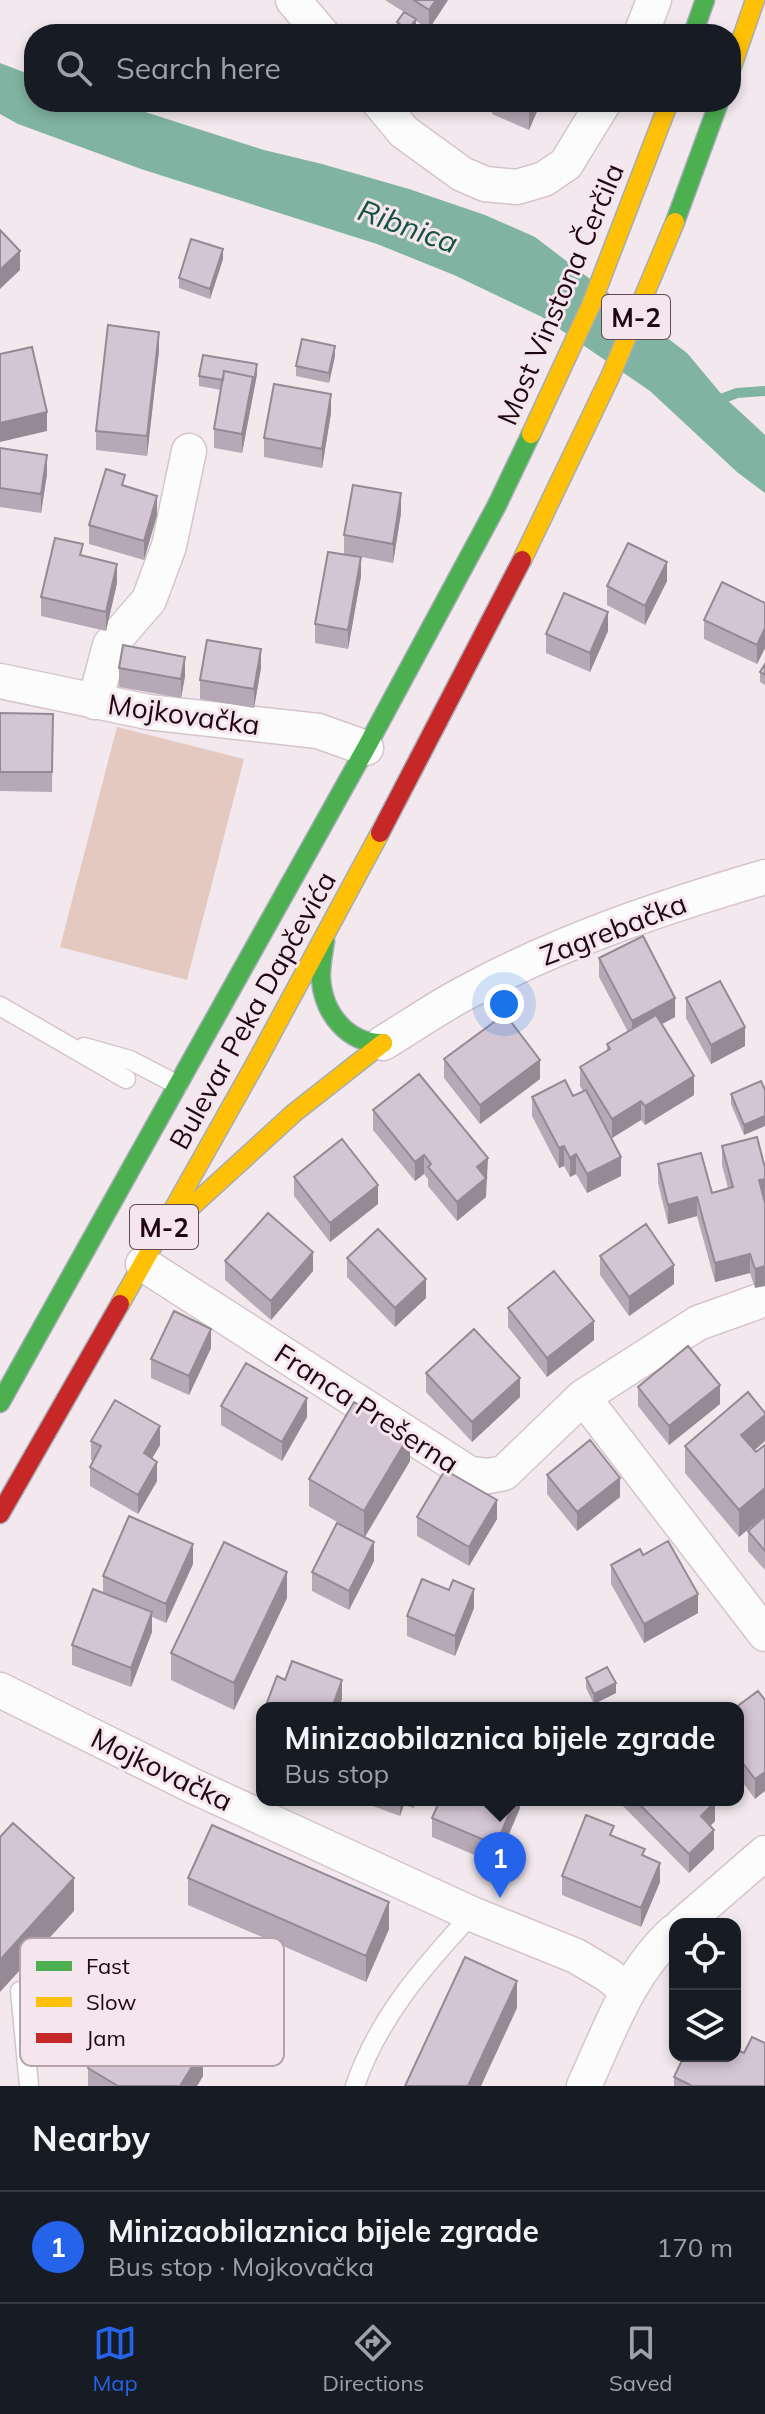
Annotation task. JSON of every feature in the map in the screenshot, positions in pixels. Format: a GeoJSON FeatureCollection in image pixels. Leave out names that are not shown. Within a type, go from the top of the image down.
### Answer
{"type":"FeatureCollection","features":[{"type":"Feature","properties":{"kind":"main road"},"geometry":{"type":"LineString","coordinates":[[697,24],[705,0]]}},
{"type":"Feature","properties":{"kind":"main road"},"geometry":{"type":"LineString","coordinates":[[741,40],[755,0]]}},
{"type":"Feature","properties":{"kind":"main road","name":"Most Vinstona Čerčila"},"geometry":{"type":"LineString","coordinates":[[497,505],[591,305],[665,112]]}},
{"type":"Feature","properties":{"kind":"main road","name":"Bulevar Peka Dapčevića"},"geometry":{"type":"LineString","coordinates":[[0,1514],[325,939],[447,708],[538,526],[636,317],[715,112]]}},
{"type":"Feature","properties":{"kind":"main road","name":"Bulevar Peka Dapčevića"},"geometry":{"type":"LineString","coordinates":[[0,1403],[179,1086],[497,505]]}},
{"type":"Feature","properties":{"kind":"main road"},"geometry":{"type":"LineString","coordinates":[[325,939],[320,977],[333,1017],[347,1033],[365,1042],[383,1043]]}},
{"type":"Feature","properties":{"kind":"main road"},"geometry":{"type":"LineString","coordinates":[[150,1252],[294,1113],[383,1043]]}},
{"type":"Feature","properties":{"kind":"street"},"geometry":{"type":"LineString","coordinates":[[293,0],[313,24]]}},
{"type":"Feature","properties":{"kind":"street"},"geometry":{"type":"LineString","coordinates":[[645,24],[654,0]]}},
{"type":"Feature","properties":{"kind":"street"},"geometry":{"type":"LineString","coordinates":[[387,112],[404,132],[462,174],[485,184],[517,187],[544,179],[566,164],[598,112]]}},
{"type":"Feature","properties":{"kind":"street"},"geometry":{"type":"LineString","coordinates":[[95,702],[110,645],[149,600],[169,546],[189,451]]}},
{"type":"Feature","properties":{"kind":"street","name":"Mojkovačka"},"geometry":{"type":"LineString","coordinates":[[0,681],[95,702],[202,719],[318,731],[366,748]]}},
{"type":"Feature","properties":{"kind":"street","name":"Zagrebačka"},"geometry":{"type":"LineString","coordinates":[[383,1043],[466,992],[571,942],[671,904],[765,877]]}},
{"type":"Feature","properties":{"kind":"street","name":"Franca Prešerna"},"geometry":{"type":"LineString","coordinates":[[150,1252],[470,1474],[488,1476],[504,1473],[583,1397],[698,1323],[765,1299]]}},
{"type":"Feature","properties":{"kind":"street"},"geometry":{"type":"LineString","coordinates":[[583,1397],[765,1634]]}},
{"type":"Feature","properties":{"kind":"street","name":"Mojkovačka"},"geometry":{"type":"LineString","coordinates":[[0,1690],[193,1786],[472,1914],[576,1956],[628,1991]]}},
{"type":"Feature","properties":{"kind":"street"},"geometry":{"type":"LineString","coordinates":[[690,1918],[765,1853]]}},
{"type":"Feature","properties":{"kind":"street"},"geometry":{"type":"LineString","coordinates":[[584,2086],[628,1991],[649,1959],[669,1937]]}},
{"type":"Feature","properties":{"kind":"lane"},"geometry":{"type":"LineString","coordinates":[[0,1006],[126,1079]]}},
{"type":"Feature","properties":{"kind":"lane"},"geometry":{"type":"LineString","coordinates":[[65,1044],[130,1060],[179,1086]]}},
{"type":"Feature","properties":{"kind":"lane"},"geometry":{"type":"LineString","coordinates":[[355,2086],[371,2044],[387,2017],[424,1966],[472,1914]]}},
{"type":"Feature","properties":{"kind":"lane"},"geometry":{"type":"LineString","coordinates":[[27,2066],[29,2086]]}},
{"type":"Feature","properties":{"kind":"shaded area"},"geometry":{"type":"Polygon","coordinates":[[[117,727],[244,759],[187,980],[60,947],[117,727]]]}},
{"type":"Feature","properties":{"kind":"water","name":"Ribnica"},"geometry":{"type":"Polygon","coordinates":[[[0,63],[24,72],[24,112],[145,112],[264,150],[409,189],[485,215],[535,237],[687,353],[723,396],[765,435],[765,493],[737,472],[650,391],[542,317],[454,275],[377,244],[141,169],[18,124],[0,114],[0,63]]]}},
{"type":"Feature","properties":{"kind":"building"},"geometry":{"type":"Polygon","coordinates":[[[414,0],[436,0],[429,10],[414,0]]]}},
{"type":"Feature","properties":{"kind":"building"},"geometry":{"type":"Polygon","coordinates":[[[404,12],[416,19],[412,24],[397,22],[404,12]]]}},
{"type":"Feature","properties":{"kind":"building"},"geometry":{"type":"Polygon","coordinates":[[[0,230],[20,251],[0,270],[0,230]]]}},
{"type":"Feature","properties":{"kind":"building"},"geometry":{"type":"Polygon","coordinates":[[[191,239],[223,249],[210,289],[179,278],[191,239]]]}},
{"type":"Feature","properties":{"kind":"building"},"geometry":{"type":"Polygon","coordinates":[[[108,325],[159,332],[147,436],[96,431],[108,325]]]}},
{"type":"Feature","properties":{"kind":"building"},"geometry":{"type":"Polygon","coordinates":[[[302,339],[335,346],[329,373],[296,366],[302,339]]]}},
{"type":"Feature","properties":{"kind":"building"},"geometry":{"type":"Polygon","coordinates":[[[32,347],[47,412],[0,423],[0,354],[32,347]]]}},
{"type":"Feature","properties":{"kind":"building"},"geometry":{"type":"Polygon","coordinates":[[[203,355],[257,364],[253,386],[253,377],[224,371],[223,380],[199,376],[203,355]]]}},
{"type":"Feature","properties":{"kind":"building"},"geometry":{"type":"Polygon","coordinates":[[[224,371],[253,377],[242,434],[214,429],[224,371]]]}},
{"type":"Feature","properties":{"kind":"building"},"geometry":{"type":"Polygon","coordinates":[[[274,384],[331,394],[322,449],[264,438],[274,384]]]}},
{"type":"Feature","properties":{"kind":"building"},"geometry":{"type":"Polygon","coordinates":[[[0,448],[47,455],[41,494],[0,488],[0,448]]]}},
{"type":"Feature","properties":{"kind":"building"},"geometry":{"type":"Polygon","coordinates":[[[106,469],[125,475],[122,485],[157,496],[144,541],[89,525],[106,469]]]}},
{"type":"Feature","properties":{"kind":"building"},"geometry":{"type":"Polygon","coordinates":[[[353,485],[401,493],[393,544],[344,535],[353,485]]]}},
{"type":"Feature","properties":{"kind":"building"},"geometry":{"type":"Polygon","coordinates":[[[55,538],[83,544],[80,555],[117,564],[106,612],[41,597],[55,538]]]}},
{"type":"Feature","properties":{"kind":"building"},"geometry":{"type":"Polygon","coordinates":[[[628,543],[667,562],[645,606],[607,586],[628,543]]]}},
{"type":"Feature","properties":{"kind":"building"},"geometry":{"type":"Polygon","coordinates":[[[328,552],[361,557],[348,630],[315,624],[328,552]]]}},
{"type":"Feature","properties":{"kind":"building"},"geometry":{"type":"Polygon","coordinates":[[[722,582],[765,603],[765,628],[757,645],[704,620],[722,582]]]}},
{"type":"Feature","properties":{"kind":"building"},"geometry":{"type":"Polygon","coordinates":[[[564,593],[608,612],[590,653],[546,634],[564,593]]]}},
{"type":"Feature","properties":{"kind":"building"},"geometry":{"type":"Polygon","coordinates":[[[207,640],[261,649],[254,689],[200,680],[207,640]]]}},
{"type":"Feature","properties":{"kind":"building"},"geometry":{"type":"Polygon","coordinates":[[[123,645],[185,657],[181,679],[119,668],[123,645]]]}},
{"type":"Feature","properties":{"kind":"building"},"geometry":{"type":"Polygon","coordinates":[[[0,713],[53,714],[52,772],[0,772],[0,713]]]}},
{"type":"Feature","properties":{"kind":"building"},"geometry":{"type":"Polygon","coordinates":[[[643,936],[675,998],[632,1021],[599,958],[643,936]]]}},
{"type":"Feature","properties":{"kind":"building"},"geometry":{"type":"Polygon","coordinates":[[[720,981],[745,1027],[711,1045],[686,998],[720,981]]]}},
{"type":"Feature","properties":{"kind":"building"},"geometry":{"type":"Polygon","coordinates":[[[505,1014],[540,1060],[480,1105],[444,1059],[505,1014]]]}},
{"type":"Feature","properties":{"kind":"building"},"geometry":{"type":"Polygon","coordinates":[[[656,1015],[694,1076],[645,1106],[641,1101],[612,1119],[580,1067],[610,1049],[607,1044],[656,1015]]]}},
{"type":"Feature","properties":{"kind":"building"},"geometry":{"type":"Polygon","coordinates":[[[419,1074],[488,1158],[477,1167],[486,1178],[457,1202],[428,1167],[431,1164],[424,1155],[415,1162],[373,1110],[419,1074]]]}},
{"type":"Feature","properties":{"kind":"building"},"geometry":{"type":"Polygon","coordinates":[[[565,1080],[573,1096],[586,1090],[621,1157],[587,1174],[576,1154],[570,1158],[564,1146],[559,1148],[532,1097],[565,1080]]]}},
{"type":"Feature","properties":{"kind":"building"},"geometry":{"type":"Polygon","coordinates":[[[761,1081],[765,1090],[765,1116],[744,1125],[731,1094],[761,1081]]]}},
{"type":"Feature","properties":{"kind":"building"},"geometry":{"type":"Polygon","coordinates":[[[757,1137],[765,1168],[765,1179],[759,1180],[765,1203],[765,1266],[755,1269],[750,1254],[715,1263],[697,1197],[668,1205],[658,1164],[701,1153],[712,1193],[733,1187],[722,1146],[757,1137]]]}},
{"type":"Feature","properties":{"kind":"building"},"geometry":{"type":"Polygon","coordinates":[[[342,1139],[378,1185],[330,1223],[294,1177],[342,1139]]]}},
{"type":"Feature","properties":{"kind":"building"},"geometry":{"type":"Polygon","coordinates":[[[268,1213],[313,1252],[271,1301],[225,1261],[268,1213]]]}},
{"type":"Feature","properties":{"kind":"building"},"geometry":{"type":"Polygon","coordinates":[[[646,1224],[674,1265],[629,1297],[600,1256],[646,1224]]]}},
{"type":"Feature","properties":{"kind":"building"},"geometry":{"type":"Polygon","coordinates":[[[378,1229],[426,1279],[395,1308],[347,1258],[378,1229]]]}},
{"type":"Feature","properties":{"kind":"building"},"geometry":{"type":"Polygon","coordinates":[[[554,1271],[594,1321],[547,1358],[508,1308],[554,1271]]]}},
{"type":"Feature","properties":{"kind":"building"},"geometry":{"type":"Polygon","coordinates":[[[174,1311],[211,1329],[189,1376],[151,1359],[174,1311]]]}},
{"type":"Feature","properties":{"kind":"building"},"geometry":{"type":"Polygon","coordinates":[[[474,1329],[520,1378],[472,1422],[426,1373],[474,1329]]]}},
{"type":"Feature","properties":{"kind":"building"},"geometry":{"type":"Polygon","coordinates":[[[688,1346],[720,1385],[669,1426],[638,1387],[688,1346]]]}},
{"type":"Feature","properties":{"kind":"building"},"geometry":{"type":"Polygon","coordinates":[[[246,1363],[307,1398],[282,1442],[221,1406],[246,1363]]]}},
{"type":"Feature","properties":{"kind":"building"},"geometry":{"type":"Polygon","coordinates":[[[748,1392],[765,1415],[741,1435],[756,1452],[765,1445],[765,1488],[739,1510],[685,1446],[748,1392]]]}},
{"type":"Feature","properties":{"kind":"building"},"geometry":{"type":"Polygon","coordinates":[[[115,1400],[160,1426],[144,1453],[157,1462],[138,1495],[90,1467],[101,1446],[91,1441],[115,1400]]]}},
{"type":"Feature","properties":{"kind":"building"},"geometry":{"type":"Polygon","coordinates":[[[354,1402],[410,1434],[364,1511],[309,1479],[354,1402]]]}},
{"type":"Feature","properties":{"kind":"building"},"geometry":{"type":"Polygon","coordinates":[[[590,1440],[620,1478],[577,1512],[547,1475],[590,1440]]]}},
{"type":"Feature","properties":{"kind":"building"},"geometry":{"type":"Polygon","coordinates":[[[445,1470],[497,1500],[469,1547],[417,1517],[445,1470]]]}},
{"type":"Feature","properties":{"kind":"building"},"geometry":{"type":"Polygon","coordinates":[[[129,1516],[193,1544],[166,1604],[103,1576],[129,1516]]]}},
{"type":"Feature","properties":{"kind":"building"},"geometry":{"type":"Polygon","coordinates":[[[765,1516],[765,1551],[748,1531],[765,1516]]]}},
{"type":"Feature","properties":{"kind":"building"},"geometry":{"type":"Polygon","coordinates":[[[337,1523],[374,1542],[349,1591],[312,1572],[337,1523]]]}},
{"type":"Feature","properties":{"kind":"building"},"geometry":{"type":"Polygon","coordinates":[[[668,1541],[698,1594],[644,1624],[611,1565],[640,1549],[643,1555],[668,1541]]]}},
{"type":"Feature","properties":{"kind":"building"},"geometry":{"type":"Polygon","coordinates":[[[224,1542],[287,1572],[234,1683],[171,1653],[224,1542]]]}},
{"type":"Feature","properties":{"kind":"building"},"geometry":{"type":"Polygon","coordinates":[[[422,1579],[449,1590],[453,1580],[474,1589],[455,1636],[407,1616],[422,1579]]]}},
{"type":"Feature","properties":{"kind":"building"},"geometry":{"type":"Polygon","coordinates":[[[93,1589],[152,1612],[131,1668],[72,1645],[93,1589]]]}},
{"type":"Feature","properties":{"kind":"building"},"geometry":{"type":"Polygon","coordinates":[[[292,1661],[342,1680],[334,1702],[267,1702],[277,1676],[285,1680],[292,1661]]]}},
{"type":"Feature","properties":{"kind":"building"},"geometry":{"type":"Polygon","coordinates":[[[607,1667],[616,1683],[594,1694],[586,1678],[607,1667]]]}},
{"type":"Feature","properties":{"kind":"building"},"geometry":{"type":"Polygon","coordinates":[[[758,1691],[765,1700],[765,1772],[755,1779],[744,1765],[743,1702],[758,1691]]]}},
{"type":"Feature","properties":{"kind":"building"},"geometry":{"type":"Polygon","coordinates":[[[437,1806],[512,1806],[496,1845],[432,1818],[437,1806]]]}},
{"type":"Feature","properties":{"kind":"building"},"geometry":{"type":"Polygon","coordinates":[[[641,1806],[711,1806],[701,1816],[714,1830],[689,1854],[641,1806]]]}},
{"type":"Feature","properties":{"kind":"building"},"geometry":{"type":"Polygon","coordinates":[[[586,1815],[614,1826],[610,1835],[645,1849],[642,1855],[660,1863],[641,1908],[562,1876],[586,1815]]]}},
{"type":"Feature","properties":{"kind":"building"},"geometry":{"type":"Polygon","coordinates":[[[13,1823],[74,1878],[0,1960],[0,1837],[13,1823]]]}},
{"type":"Feature","properties":{"kind":"building"},"geometry":{"type":"Polygon","coordinates":[[[212,1825],[389,1902],[366,1956],[188,1878],[212,1825]]]}},
{"type":"Feature","properties":{"kind":"building"},"geometry":{"type":"Polygon","coordinates":[[[465,1957],[517,1981],[468,2086],[405,2086],[465,1957]]]}},
{"type":"Feature","properties":{"kind":"building"},"geometry":{"type":"Polygon","coordinates":[[[752,2037],[765,2043],[765,2086],[692,2086],[674,2077],[681,2062],[741,2062],[741,2052],[744,2053],[752,2037]]]}},
{"type":"Feature","properties":{"kind":"building"},"geometry":{"type":"Polygon","coordinates":[[[192,2066],[180,2086],[118,2086],[88,2068],[192,2066]]]}},
{"type":"Feature","properties":{"kind":"waterway"},"geometry":{"type":"LineString","coordinates":[[713,402],[737,393],[765,391]]}},
{"type":"Feature","properties":{"kind":"traffic: fast"},"geometry":{"type":"LineString","coordinates":[[697,24],[705,0]]}},
{"type":"Feature","properties":{"kind":"traffic: fast"},"geometry":{"type":"LineString","coordinates":[[675,222],[715,112]]}},
{"type":"Feature","properties":{"kind":"traffic: fast"},"geometry":{"type":"LineString","coordinates":[[0,1403],[366,748],[497,505],[531,434]]}},
{"type":"Feature","properties":{"kind":"traffic: fast"},"geometry":{"type":"LineString","coordinates":[[325,941],[321,980],[333,1015],[340,1025],[359,1038],[383,1043]]}},
{"type":"Feature","properties":{"kind":"traffic: slow"},"geometry":{"type":"LineString","coordinates":[[741,40],[755,0]]}},
{"type":"Feature","properties":{"kind":"traffic: slow"},"geometry":{"type":"LineString","coordinates":[[531,434],[591,305],[665,112]]}},
{"type":"Feature","properties":{"kind":"traffic: slow"},"geometry":{"type":"LineString","coordinates":[[522,560],[610,377],[675,222]]}},
{"type":"Feature","properties":{"kind":"traffic: slow"},"geometry":{"type":"LineString","coordinates":[[120,1304],[258,1059],[380,833]]}},
{"type":"Feature","properties":{"kind":"traffic: slow"},"geometry":{"type":"LineString","coordinates":[[190,1208],[294,1113],[383,1043]]}},
{"type":"Feature","properties":{"kind":"traffic: jam"},"geometry":{"type":"LineString","coordinates":[[380,833],[522,560]]}},
{"type":"Feature","properties":{"kind":"traffic: jam"},"geometry":{"type":"LineString","coordinates":[[0,1514],[120,1304]]}},
{"type":"Feature","properties":{"kind":"place","name":"Minizaobilaznica bijele zgrade"},"geometry":{"type":"Point","coordinates":[500,1898]}}]}
